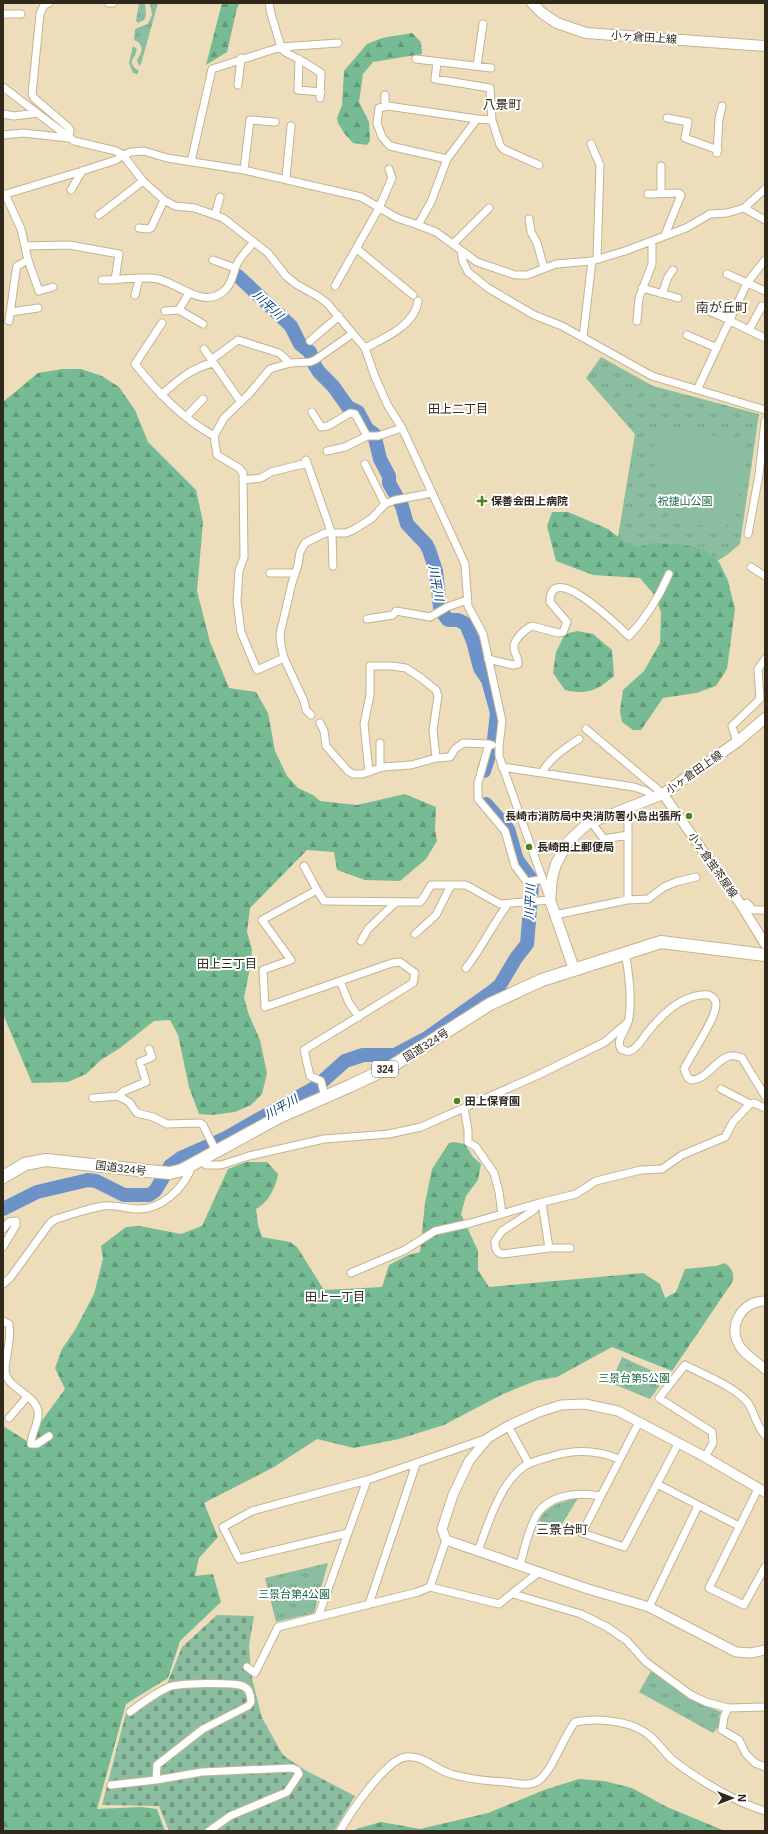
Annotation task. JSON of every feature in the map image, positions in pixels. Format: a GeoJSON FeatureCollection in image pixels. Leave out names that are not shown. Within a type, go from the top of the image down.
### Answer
{"type":"FeatureCollection","features":[{"type":"Feature","properties":{"kind":"highway","name":"国道324号"},"geometry":{"type":"LineString","coordinates":[[3,1177],[25,1164],[46,1160],[170,1173],[197,1163],[279,1116],[325,1097],[392,1066],[501,998],[542,980],[661,942],[708,946],[765,955]]}},
{"type":"Feature","properties":{"kind":"main road","name":"小ヶ倉田上線"},"geometry":{"type":"LineString","coordinates":[[533,4],[557,23],[586,33],[765,46]]}},
{"type":"Feature","properties":{"kind":"main road","name":"小ヶ倉田上線"},"geometry":{"type":"LineString","coordinates":[[574,969],[550,900],[552,878],[562,850],[574,836],[592,822],[658,796],[738,742],[764,722]]}},
{"type":"Feature","properties":{"kind":"street"},"geometry":{"type":"LineString","coordinates":[[49,3],[44,5],[40,14],[32,94],[34,98],[68,127],[70,130],[69,138]]}},
{"type":"Feature","properties":{"kind":"street"},"geometry":{"type":"LineString","coordinates":[[108,3],[113,3]]}},
{"type":"Feature","properties":{"kind":"street"},"geometry":{"type":"LineString","coordinates":[[269,3],[281,47],[285,52],[299,59],[321,73],[320,95],[298,90],[299,59]]}},
{"type":"Feature","properties":{"kind":"street"},"geometry":{"type":"LineString","coordinates":[[3,14],[21,14]]}},
{"type":"Feature","properties":{"kind":"street"},"geometry":{"type":"LineString","coordinates":[[477,66],[483,24]]}},
{"type":"Feature","properties":{"kind":"street"},"geometry":{"type":"LineString","coordinates":[[191,162],[212,69],[242,58],[281,47],[338,43]]}},
{"type":"Feature","properties":{"kind":"street"},"geometry":{"type":"LineString","coordinates":[[238,85],[242,58]]}},
{"type":"Feature","properties":{"kind":"street"},"geometry":{"type":"LineString","coordinates":[[416,59],[491,68]]}},
{"type":"Feature","properties":{"kind":"street"},"geometry":{"type":"LineString","coordinates":[[437,62],[435,79],[490,88],[492,120],[502,149],[539,165]]}},
{"type":"Feature","properties":{"kind":"street"},"geometry":{"type":"LineString","coordinates":[[3,87],[69,138],[81,144],[116,151],[122,155],[143,181],[164,200],[175,206],[195,208],[223,218],[268,253],[286,276],[296,284],[319,297],[338,316],[365,348],[375,377],[388,406],[402,428],[465,564],[467,600],[470,610],[483,634],[502,721],[498,746],[502,767],[550,900],[500,904],[466,885],[431,885],[420,902],[324,901],[304,866]]}},
{"type":"Feature","properties":{"kind":"street"},"geometry":{"type":"LineString","coordinates":[[385,95],[385,107]]}},
{"type":"Feature","properties":{"kind":"street"},"geometry":{"type":"LineString","coordinates":[[667,118],[688,122],[685,138],[718,152],[719,119],[722,106]]}},
{"type":"Feature","properties":{"kind":"street"},"geometry":{"type":"LineString","coordinates":[[447,159],[390,146],[382,137],[377,123],[379,108],[385,107],[492,120]]}},
{"type":"Feature","properties":{"kind":"street"},"geometry":{"type":"LineString","coordinates":[[3,114],[14,116],[37,113]]}},
{"type":"Feature","properties":{"kind":"street"},"geometry":{"type":"LineString","coordinates":[[418,225],[431,202],[447,159],[477,119]]}},
{"type":"Feature","properties":{"kind":"street"},"geometry":{"type":"LineString","coordinates":[[244,170],[250,120],[275,122]]}},
{"type":"Feature","properties":{"kind":"street"},"geometry":{"type":"LineString","coordinates":[[286,178],[291,126]]}},
{"type":"Feature","properties":{"kind":"street"},"geometry":{"type":"LineString","coordinates":[[3,135],[23,133],[69,138]]}},
{"type":"Feature","properties":{"kind":"street"},"geometry":{"type":"LineString","coordinates":[[583,337],[595,260],[600,166],[591,144]]}},
{"type":"Feature","properties":{"kind":"street"},"geometry":{"type":"LineString","coordinates":[[54,287],[39,291],[28,260],[21,229],[4,194],[116,160],[122,155],[131,152],[144,151],[167,158],[286,178],[360,197],[397,218],[436,232],[477,262],[515,275],[531,274],[544,268],[568,261],[595,260],[625,251],[686,228],[710,214],[727,213],[744,208],[765,189]]}},
{"type":"Feature","properties":{"kind":"street"},"geometry":{"type":"LineString","coordinates":[[661,166],[661,194]]}},
{"type":"Feature","properties":{"kind":"street"},"geometry":{"type":"LineString","coordinates":[[335,286],[379,208],[392,178],[389,169]]}},
{"type":"Feature","properties":{"kind":"street"},"geometry":{"type":"LineString","coordinates":[[71,190],[82,171]]}},
{"type":"Feature","properties":{"kind":"street"},"geometry":{"type":"LineString","coordinates":[[99,215],[143,181]]}},
{"type":"Feature","properties":{"kind":"street"},"geometry":{"type":"LineString","coordinates":[[648,194],[679,193],[681,195],[665,235]]}},
{"type":"Feature","properties":{"kind":"street"},"geometry":{"type":"LineString","coordinates":[[215,215],[220,197]]}},
{"type":"Feature","properties":{"kind":"street"},"geometry":{"type":"LineString","coordinates":[[139,228],[151,228],[164,200]]}},
{"type":"Feature","properties":{"kind":"street"},"geometry":{"type":"LineString","coordinates":[[453,244],[489,208]]}},
{"type":"Feature","properties":{"kind":"street"},"geometry":{"type":"LineString","coordinates":[[744,208],[765,220]]}},
{"type":"Feature","properties":{"kind":"street"},"geometry":{"type":"LineString","coordinates":[[529,219],[531,232],[537,243],[544,268]]}},
{"type":"Feature","properties":{"kind":"street"},"geometry":{"type":"LineString","coordinates":[[637,321],[639,298],[652,264],[652,241]]}},
{"type":"Feature","properties":{"kind":"street"},"geometry":{"type":"LineString","coordinates":[[102,280],[157,279],[172,284],[202,298],[211,297],[220,294],[226,289],[232,280],[235,268],[254,242]]}},
{"type":"Feature","properties":{"kind":"street"},"geometry":{"type":"LineString","coordinates":[[25,246],[69,245],[119,254],[116,280]]}},
{"type":"Feature","properties":{"kind":"street"},"geometry":{"type":"LineString","coordinates":[[357,249],[413,295]]}},
{"type":"Feature","properties":{"kind":"street"},"geometry":{"type":"LineString","coordinates":[[461,251],[463,262],[468,272],[488,288],[534,315],[562,326],[652,376],[666,381],[698,388],[765,410]]}},
{"type":"Feature","properties":{"kind":"street"},"geometry":{"type":"LineString","coordinates":[[9,321],[16,271],[18,266],[28,260]]}},
{"type":"Feature","properties":{"kind":"street"},"geometry":{"type":"LineString","coordinates":[[213,260],[235,268]]}},
{"type":"Feature","properties":{"kind":"street"},"geometry":{"type":"LineString","coordinates":[[698,388],[747,283],[765,260]]}},
{"type":"Feature","properties":{"kind":"street"},"geometry":{"type":"LineString","coordinates":[[662,294],[668,277],[673,270]]}},
{"type":"Feature","properties":{"kind":"street"},"geometry":{"type":"LineString","coordinates":[[727,274],[765,291]]}},
{"type":"Feature","properties":{"kind":"street"},"geometry":{"type":"LineString","coordinates":[[135,295],[139,279]]}},
{"type":"Feature","properties":{"kind":"street"},"geometry":{"type":"LineString","coordinates":[[642,288],[678,298]]}},
{"type":"Feature","properties":{"kind":"street"},"geometry":{"type":"LineString","coordinates":[[179,310],[189,293]]}},
{"type":"Feature","properties":{"kind":"street"},"geometry":{"type":"LineString","coordinates":[[365,348],[387,337],[402,326],[416,311],[418,301]]}},
{"type":"Feature","properties":{"kind":"street"},"geometry":{"type":"LineString","coordinates":[[749,330],[762,306]]}},
{"type":"Feature","properties":{"kind":"street"},"geometry":{"type":"LineString","coordinates":[[11,312],[38,308]]}},
{"type":"Feature","properties":{"kind":"street"},"geometry":{"type":"LineString","coordinates":[[704,309],[730,320],[765,338]]}},
{"type":"Feature","properties":{"kind":"street"},"geometry":{"type":"LineString","coordinates":[[165,311],[179,310],[203,324]]}},
{"type":"Feature","properties":{"kind":"street"},"geometry":{"type":"LineString","coordinates":[[310,330],[313,339],[338,316]]}},
{"type":"Feature","properties":{"kind":"street"},"geometry":{"type":"LineString","coordinates":[[162,323],[135,364],[160,395],[186,417],[214,436]]}},
{"type":"Feature","properties":{"kind":"street"},"geometry":{"type":"LineString","coordinates":[[284,658],[257,670],[242,632],[237,601],[239,571],[244,557],[243,473],[239,468],[218,455],[214,436],[224,418],[249,394],[270,369],[282,367],[290,363],[312,361],[352,334]]}},
{"type":"Feature","properties":{"kind":"street"},"geometry":{"type":"LineString","coordinates":[[687,335],[717,348]]}},
{"type":"Feature","properties":{"kind":"street"},"geometry":{"type":"LineString","coordinates":[[160,395],[185,374],[212,362],[238,340],[279,353],[290,363]]}},
{"type":"Feature","properties":{"kind":"street"},"geometry":{"type":"LineString","coordinates":[[204,349],[240,401]]}},
{"type":"Feature","properties":{"kind":"street"},"geometry":{"type":"LineString","coordinates":[[186,417],[203,399]]}},
{"type":"Feature","properties":{"kind":"street"},"geometry":{"type":"LineString","coordinates":[[312,412],[321,427],[328,426],[350,413],[355,414],[372,436]]}},
{"type":"Feature","properties":{"kind":"street"},"geometry":{"type":"LineString","coordinates":[[748,534],[759,475],[765,421]]}},
{"type":"Feature","properties":{"kind":"street"},"geometry":{"type":"LineString","coordinates":[[327,451],[345,447],[372,436],[402,428]]}},
{"type":"Feature","properties":{"kind":"street"},"geometry":{"type":"LineString","coordinates":[[243,480],[261,478],[271,472],[306,462],[332,534],[332,566]]}},
{"type":"Feature","properties":{"kind":"street"},"geometry":{"type":"LineString","coordinates":[[365,464],[384,504]]}},
{"type":"Feature","properties":{"kind":"street"},"geometry":{"type":"LineString","coordinates":[[311,715],[306,710],[304,701],[284,658],[280,634],[300,552],[305,543],[325,532],[332,534],[346,533],[353,530],[371,519],[384,504],[398,499],[432,493]]}},
{"type":"Feature","properties":{"kind":"street"},"geometry":{"type":"LineString","coordinates":[[751,567],[765,576]]}},
{"type":"Feature","properties":{"kind":"street"},"geometry":{"type":"LineString","coordinates":[[270,573],[295,573]]}},
{"type":"Feature","properties":{"kind":"street"},"geometry":{"type":"LineString","coordinates":[[488,659],[511,665],[518,664],[518,659],[514,648],[515,644],[523,632],[532,626],[558,633],[563,632],[567,622],[550,602],[551,595],[555,589],[560,587],[567,587],[590,602],[629,636],[643,621],[652,607],[662,591],[668,574]]}},
{"type":"Feature","properties":{"kind":"street"},"geometry":{"type":"LineString","coordinates":[[367,619],[393,615],[396,610],[430,617],[447,607],[467,600]]}},
{"type":"Feature","properties":{"kind":"street"},"geometry":{"type":"LineString","coordinates":[[738,742],[732,726],[760,698],[758,669],[765,659]]}},
{"type":"Feature","properties":{"kind":"street"},"geometry":{"type":"LineString","coordinates":[[369,772],[364,724],[370,695],[370,666],[392,666],[406,668],[436,690],[438,696],[433,730],[436,758]]}},
{"type":"Feature","properties":{"kind":"street"},"geometry":{"type":"LineString","coordinates":[[320,723],[324,731],[326,746],[348,771],[353,774],[369,772],[380,768],[411,765],[436,758],[450,757],[455,749],[463,743],[489,744],[498,746]]}},
{"type":"Feature","properties":{"kind":"street"},"geometry":{"type":"LineString","coordinates":[[586,729],[658,796]]}},
{"type":"Feature","properties":{"kind":"street"},"geometry":{"type":"LineString","coordinates":[[542,773],[546,766],[579,739]]}},
{"type":"Feature","properties":{"kind":"street"},"geometry":{"type":"LineString","coordinates":[[380,743],[380,768]]}},
{"type":"Feature","properties":{"kind":"street"},"geometry":{"type":"LineString","coordinates":[[489,744],[478,783],[478,799],[504,831],[515,866],[527,882],[543,879]]}},
{"type":"Feature","properties":{"kind":"street"},"geometry":{"type":"LineString","coordinates":[[502,767],[634,787],[658,796]]}},
{"type":"Feature","properties":{"kind":"street","name":"小ヶ倉蛍茶屋線"},"geometry":{"type":"LineString","coordinates":[[658,796],[741,905],[765,944]]}},
{"type":"Feature","properties":{"kind":"street"},"geometry":{"type":"LineString","coordinates":[[628,821],[628,900]]}},
{"type":"Feature","properties":{"kind":"street"},"geometry":{"type":"LineString","coordinates":[[592,822],[604,839],[628,835]]}},
{"type":"Feature","properties":{"kind":"street"},"geometry":{"type":"LineString","coordinates":[[555,915],[628,900],[648,899],[676,882],[696,877]]}},
{"type":"Feature","properties":{"kind":"street"},"geometry":{"type":"LineString","coordinates":[[415,934],[436,915],[452,885]]}},
{"type":"Feature","properties":{"kind":"street"},"geometry":{"type":"LineString","coordinates":[[317,890],[262,920],[292,960],[264,970],[264,1007],[400,962],[415,973],[413,983],[304,1050],[310,1076],[321,1081],[325,1097]]}},
{"type":"Feature","properties":{"kind":"street"},"geometry":{"type":"LineString","coordinates":[[361,941],[368,929],[396,902]]}},
{"type":"Feature","properties":{"kind":"street"},"geometry":{"type":"LineString","coordinates":[[741,905],[747,903],[753,910],[765,910]]}},
{"type":"Feature","properties":{"kind":"street"},"geometry":{"type":"LineString","coordinates":[[466,968],[480,950],[492,926],[508,904]]}},
{"type":"Feature","properties":{"kind":"street"},"geometry":{"type":"LineString","coordinates":[[625,953],[629,969],[629,1018],[618,1044],[621,1049],[625,1051],[630,1050],[640,1043],[658,1019],[688,998],[705,994],[712,996],[716,1004],[711,1020],[684,1069],[688,1078],[691,1080],[701,1079],[723,1059],[731,1056],[738,1056],[742,1058],[765,1096]]}},
{"type":"Feature","properties":{"kind":"street"},"geometry":{"type":"LineString","coordinates":[[340,981],[349,1003],[359,1017]]}},
{"type":"Feature","properties":{"kind":"street"},"geometry":{"type":"LineString","coordinates":[[3,1284],[10,1278],[50,1223],[56,1219],[104,1206],[138,1209],[155,1206],[169,1197],[181,1185],[197,1163],[206,1165],[221,1165],[249,1156],[324,1139],[388,1134],[421,1127],[536,1076],[605,1042],[628,1022]]}},
{"type":"Feature","properties":{"kind":"street"},"geometry":{"type":"LineString","coordinates":[[118,1096],[124,1091],[146,1082],[140,1062],[152,1057],[149,1049]]}},
{"type":"Feature","properties":{"kind":"street"},"geometry":{"type":"LineString","coordinates":[[721,1089],[750,1104],[754,1103],[765,1108]]}},
{"type":"Feature","properties":{"kind":"street"},"geometry":{"type":"LineString","coordinates":[[93,1098],[118,1096],[129,1102],[138,1113],[153,1117],[167,1124],[200,1123],[203,1125],[216,1151]]}},
{"type":"Feature","properties":{"kind":"street"},"geometry":{"type":"LineString","coordinates":[[351,1273],[405,1250],[435,1231],[471,1224],[576,1194],[596,1181],[641,1170],[662,1169],[682,1155],[725,1137],[732,1122],[750,1104]]}},
{"type":"Feature","properties":{"kind":"street"},"geometry":{"type":"LineString","coordinates":[[464,1108],[468,1130],[468,1142],[476,1147],[494,1173],[499,1192],[502,1214]]}},
{"type":"Feature","properties":{"kind":"street"},"geometry":{"type":"LineString","coordinates":[[541,1203],[549,1248]]}},
{"type":"Feature","properties":{"kind":"street"},"geometry":{"type":"LineString","coordinates":[[541,1203],[534,1210],[502,1230],[497,1236],[495,1246],[499,1253],[503,1254],[549,1248],[570,1248]]}},
{"type":"Feature","properties":{"kind":"street"},"geometry":{"type":"LineString","coordinates":[[3,1229],[9,1222],[16,1221],[14,1229],[3,1247]]}},
{"type":"Feature","properties":{"kind":"street"},"geometry":{"type":"LineString","coordinates":[[765,1301],[758,1301],[747,1305],[738,1316],[735,1327],[736,1340],[741,1349],[765,1369]]}},
{"type":"Feature","properties":{"kind":"street"},"geometry":{"type":"LineString","coordinates":[[3,1321],[9,1324],[10,1333],[4,1374],[36,1405],[38,1413],[31,1444],[36,1444],[49,1436]]}},
{"type":"Feature","properties":{"kind":"street"},"geometry":{"type":"LineString","coordinates":[[705,1457],[713,1443],[712,1432],[659,1398],[685,1365],[742,1396],[752,1409],[760,1430],[765,1435]]}},
{"type":"Feature","properties":{"kind":"street"},"geometry":{"type":"LineString","coordinates":[[9,1418],[27,1397]]}},
{"type":"Feature","properties":{"kind":"street"},"geometry":{"type":"LineString","coordinates":[[348,1533],[239,1559],[223,1527],[252,1511],[367,1480],[488,1438],[508,1426],[539,1412],[560,1405],[585,1404],[618,1411],[705,1457],[762,1490],[739,1526],[708,1588],[744,1605],[765,1567]]}},
{"type":"Feature","properties":{"kind":"street"},"geometry":{"type":"LineString","coordinates":[[639,1422],[582,1533],[624,1547],[678,1444]]}},
{"type":"Feature","properties":{"kind":"street"},"geometry":{"type":"LineString","coordinates":[[508,1426],[529,1464]]}},
{"type":"Feature","properties":{"kind":"street"},"geometry":{"type":"LineString","coordinates":[[430,1587],[446,1540],[442,1529],[460,1478],[468,1461],[488,1438]]}},
{"type":"Feature","properties":{"kind":"street"},"geometry":{"type":"LineString","coordinates":[[478,1551],[498,1498],[511,1479],[529,1464],[567,1452],[584,1451],[600,1453],[619,1460]]}},
{"type":"Feature","properties":{"kind":"street"},"geometry":{"type":"LineString","coordinates":[[369,1604],[416,1464]]}},
{"type":"Feature","properties":{"kind":"street"},"geometry":{"type":"LineString","coordinates":[[318,1617],[367,1480]]}},
{"type":"Feature","properties":{"kind":"street"},"geometry":{"type":"LineString","coordinates":[[657,1484],[739,1526]]}},
{"type":"Feature","properties":{"kind":"street"},"geometry":{"type":"LineString","coordinates":[[520,1565],[534,1519],[542,1508],[553,1501],[576,1494],[601,1496]]}},
{"type":"Feature","properties":{"kind":"street"},"geometry":{"type":"LineString","coordinates":[[649,1607],[698,1506]]}},
{"type":"Feature","properties":{"kind":"street"},"geometry":{"type":"LineString","coordinates":[[446,1540],[539,1572],[649,1607],[736,1652],[751,1653],[765,1650]]}},
{"type":"Feature","properties":{"kind":"street"},"geometry":{"type":"LineString","coordinates":[[247,1667],[255,1673],[278,1627],[418,1592],[430,1587],[499,1604],[539,1572]]}},
{"type":"Feature","properties":{"kind":"street"},"geometry":{"type":"LineString","coordinates":[[513,1594],[581,1614],[606,1627],[626,1640],[646,1662],[691,1695],[706,1702],[728,1708],[765,1707]]}},
{"type":"Feature","properties":{"kind":"street"},"geometry":{"type":"LineString","coordinates":[[130,1712],[157,1693],[171,1686],[229,1684],[244,1686],[249,1690],[251,1702],[248,1706],[203,1729],[157,1765],[156,1780]]}},
{"type":"Feature","properties":{"kind":"street"},"geometry":{"type":"LineString","coordinates":[[728,1708],[724,1717],[722,1730],[739,1740],[746,1754],[755,1763],[765,1767]]}},
{"type":"Feature","properties":{"kind":"street"},"geometry":{"type":"LineString","coordinates":[[340,1831],[350,1813],[379,1777],[396,1762],[406,1757],[427,1761],[450,1774],[488,1781],[529,1785],[542,1778],[549,1769],[568,1730],[575,1722],[584,1720],[614,1722],[635,1727],[647,1733],[673,1760],[687,1770],[740,1801],[765,1811]]}},
{"type":"Feature","properties":{"kind":"street"},"geometry":{"type":"LineString","coordinates":[[111,1785],[156,1780],[202,1772],[292,1768],[297,1770],[298,1774],[287,1792],[230,1816],[209,1831]]}},
{"type":"Feature","properties":{"kind":"green space"},"geometry":{"type":"Polygon","coordinates":[[[139,3],[145,3],[146,15],[144,20],[138,23],[136,21],[139,3]]]}},
{"type":"Feature","properties":{"kind":"green space"},"geometry":{"type":"Polygon","coordinates":[[[150,3],[158,3],[141,64],[139,66],[137,60],[142,48],[140,44],[134,40],[135,29],[148,24],[152,15],[150,3]]]}},
{"type":"Feature","properties":{"kind":"green space"},"geometry":{"type":"Polygon","coordinates":[[[222,3],[240,3],[237,8],[227,52],[206,65],[222,3]]]}},
{"type":"Feature","properties":{"kind":"green space"},"geometry":{"type":"Polygon","coordinates":[[[412,33],[421,42],[422,54],[373,62],[363,74],[359,102],[369,122],[370,141],[367,145],[353,143],[344,133],[338,123],[337,118],[342,105],[344,71],[367,44],[382,38],[412,33]]]}},
{"type":"Feature","properties":{"kind":"green space"},"geometry":{"type":"Polygon","coordinates":[[[133,46],[137,49],[132,65],[139,71],[137,74],[133,73],[129,63],[133,46]]]}},
{"type":"Feature","properties":{"kind":"green space","name":"祝捷山公園"},"geometry":{"type":"Polygon","coordinates":[[[601,357],[653,386],[759,414],[740,544],[727,555],[698,573],[616,549],[635,434],[586,378],[601,357]]]}},
{"type":"Feature","properties":{"kind":"green space"},"geometry":{"type":"Polygon","coordinates":[[[62,369],[81,369],[102,376],[119,387],[135,410],[148,442],[196,490],[203,522],[197,591],[210,642],[229,688],[256,692],[268,713],[275,751],[287,776],[298,788],[313,795],[320,801],[357,805],[405,794],[436,807],[435,830],[437,841],[426,859],[400,881],[365,880],[337,870],[334,852],[307,850],[250,908],[247,932],[252,949],[244,998],[249,1015],[260,1040],[267,1073],[262,1094],[251,1105],[235,1112],[212,1115],[199,1114],[189,1087],[178,1035],[170,1020],[154,1021],[120,1048],[101,1060],[86,1074],[68,1082],[32,1083],[3,1014],[3,402],[38,373],[62,369]]]}},
{"type":"Feature","properties":{"kind":"green space"},"geometry":{"type":"Polygon","coordinates":[[[670,427],[747,442],[734,521],[719,530],[700,526],[681,513],[665,492],[655,468],[653,441],[670,427]]]}},
{"type":"Feature","properties":{"kind":"green space"},"geometry":{"type":"Polygon","coordinates":[[[552,512],[568,512],[608,529],[626,543],[638,547],[656,543],[691,546],[705,550],[719,562],[728,581],[735,609],[727,669],[716,686],[696,693],[663,698],[641,730],[633,730],[622,722],[620,711],[623,690],[644,671],[660,643],[661,613],[656,597],[640,578],[593,575],[556,561],[547,526],[552,512]]]}},
{"type":"Feature","properties":{"kind":"green space"},"geometry":{"type":"Polygon","coordinates":[[[577,631],[593,634],[612,650],[614,676],[597,688],[586,692],[565,690],[553,673],[556,652],[565,634],[577,631]]]}},
{"type":"Feature","properties":{"kind":"green space"},"geometry":{"type":"Polygon","coordinates":[[[454,1142],[465,1144],[473,1157],[481,1164],[478,1180],[466,1196],[461,1214],[478,1251],[478,1270],[489,1287],[643,1273],[660,1284],[665,1298],[676,1292],[685,1269],[716,1266],[725,1263],[732,1271],[733,1281],[672,1371],[612,1347],[557,1377],[535,1381],[501,1395],[444,1425],[399,1439],[354,1448],[317,1439],[274,1467],[204,1503],[218,1537],[199,1558],[195,1576],[213,1574],[221,1602],[180,1641],[168,1678],[126,1704],[97,1809],[141,1807],[157,1809],[165,1831],[3,1831],[3,1426],[27,1441],[65,1389],[55,1368],[62,1349],[75,1330],[94,1294],[103,1259],[101,1246],[126,1227],[140,1226],[181,1234],[202,1226],[228,1169],[246,1162],[267,1162],[278,1174],[268,1199],[256,1209],[258,1225],[262,1237],[290,1242],[297,1247],[324,1290],[382,1287],[389,1265],[408,1255],[420,1252],[425,1203],[432,1169],[449,1143],[454,1142]]]}},
{"type":"Feature","properties":{"kind":"green space","name":"三景台第5公園"},"geometry":{"type":"Polygon","coordinates":[[[622,1357],[666,1377],[650,1399],[611,1383],[622,1357]]]}},
{"type":"Feature","properties":{"kind":"green space"},"geometry":{"type":"Polygon","coordinates":[[[578,1498],[559,1529],[539,1521],[546,1511],[555,1505],[578,1498]]]}},
{"type":"Feature","properties":{"kind":"green space","name":"三景台第4公園"},"geometry":{"type":"Polygon","coordinates":[[[328,1563],[314,1613],[276,1622],[265,1578],[328,1563]]]}},
{"type":"Feature","properties":{"kind":"green space"},"geometry":{"type":"Polygon","coordinates":[[[217,1615],[254,1616],[249,1645],[251,1674],[262,1718],[283,1755],[305,1770],[355,1796],[334,1831],[169,1831],[159,1806],[102,1805],[127,1709],[167,1684],[182,1647],[217,1615]]]}},
{"type":"Feature","properties":{"kind":"green space"},"geometry":{"type":"Polygon","coordinates":[[[651,1671],[703,1705],[721,1712],[719,1717],[719,1726],[713,1733],[639,1692],[651,1671]]]}},
{"type":"Feature","properties":{"kind":"green space"},"geometry":{"type":"Polygon","coordinates":[[[579,1779],[604,1781],[632,1788],[667,1807],[725,1831],[355,1831],[356,1829],[381,1822],[420,1829],[488,1813],[544,1790],[579,1779]]]}},
{"type":"Feature","properties":{"kind":"waterway","name":"川平川"},"geometry":{"type":"LineString","coordinates":[[238,276],[291,326],[300,344],[310,352],[314,364],[319,372],[333,386],[348,407],[358,412],[367,429],[374,434],[380,459],[389,476],[389,483],[402,506],[407,524],[426,544],[429,550],[436,571],[440,607],[442,612],[448,620],[458,620],[466,624],[473,641],[480,668],[488,680],[497,713],[494,740],[484,771]]}},
{"type":"Feature","properties":{"kind":"waterway","name":"川平川"},"geometry":{"type":"LineString","coordinates":[[3,1209],[37,1192],[88,1180],[96,1181],[124,1195],[149,1195],[155,1191],[170,1166],[181,1158],[224,1139],[316,1087],[345,1061],[363,1055],[395,1055],[427,1038],[493,991],[500,985],[516,958],[527,944],[532,885],[531,879],[517,860],[508,829],[486,804]]}},
{"type":"Feature","properties":{"kind":"place","name":"保善会田上病院"},"geometry":{"type":"Point","coordinates":[482,501]}},
{"type":"Feature","properties":{"kind":"place","name":"長崎市消防局中央消防署小島出張所"},"geometry":{"type":"Point","coordinates":[689,816]}},
{"type":"Feature","properties":{"kind":"place","name":"長崎田上郵便局"},"geometry":{"type":"Point","coordinates":[529,847]}},
{"type":"Feature","properties":{"kind":"place","name":"田上保育園"},"geometry":{"type":"Point","coordinates":[457,1101]}},
{"type":"Feature","properties":{"kind":"district","name":"八景町"},"geometry":{"type":"Point","coordinates":[502,104]}},
{"type":"Feature","properties":{"kind":"district","name":"南が丘町"},"geometry":{"type":"Point","coordinates":[722,307]}},
{"type":"Feature","properties":{"kind":"district","name":"田上二丁目"},"geometry":{"type":"Point","coordinates":[458,409]}},
{"type":"Feature","properties":{"kind":"district","name":"田上三丁目"},"geometry":{"type":"Point","coordinates":[227,964]}},
{"type":"Feature","properties":{"kind":"district","name":"田上一丁目"},"geometry":{"type":"Point","coordinates":[335,1297]}},
{"type":"Feature","properties":{"kind":"district","name":"三景台町"},"geometry":{"type":"Point","coordinates":[562,1529]}}]}
